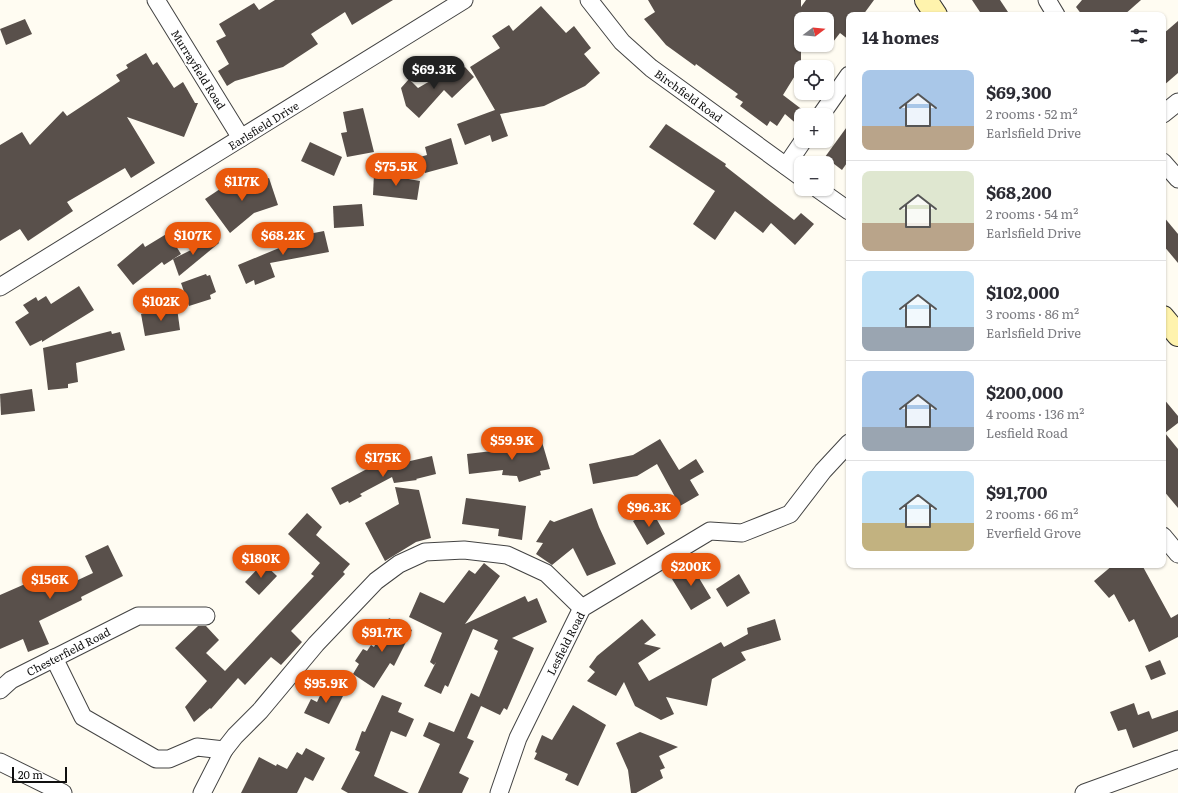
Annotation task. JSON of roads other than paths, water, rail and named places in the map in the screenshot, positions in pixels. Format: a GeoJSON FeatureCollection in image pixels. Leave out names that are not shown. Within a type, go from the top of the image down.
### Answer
{"type":"FeatureCollection","features":[{"type":"Feature","properties":{"kind":"street","name":"Murrayfield Road"},"geometry":{"type":"LineString","coordinates":[[156,0],[242,138]]}},
{"type":"Feature","properties":{"kind":"street","name":"Earlsfield Drive"},"geometry":{"type":"LineString","coordinates":[[0,287],[464,0]]}},
{"type":"Feature","properties":{"kind":"street","name":"Birchfield Road"},"geometry":{"type":"LineString","coordinates":[[589,0],[622,42],[651,68],[794,172]]}},
{"type":"Feature","properties":{"kind":"street"},"geometry":{"type":"LineString","coordinates":[[926,0],[934,12]]}},
{"type":"Feature","properties":{"kind":"street"},"geometry":{"type":"LineString","coordinates":[[1048,0],[1054,12]]}},
{"type":"Feature","properties":{"kind":"street"},"geometry":{"type":"LineString","coordinates":[[826,108],[846,79]]}},
{"type":"Feature","properties":{"kind":"street"},"geometry":{"type":"LineString","coordinates":[[1166,112],[1178,102]]}},
{"type":"Feature","properties":{"kind":"street"},"geometry":{"type":"LineString","coordinates":[[786,166],[798,148]]}},
{"type":"Feature","properties":{"kind":"street"},"geometry":{"type":"LineString","coordinates":[[1166,165],[1178,179]]}},
{"type":"Feature","properties":{"kind":"street"},"geometry":{"type":"LineString","coordinates":[[828,196],[846,209]]}},
{"type":"Feature","properties":{"kind":"street"},"geometry":{"type":"LineString","coordinates":[[1166,321],[1178,335]]}},
{"type":"Feature","properties":{"kind":"street","name":"Lesfield Road"},"geometry":{"type":"LineString","coordinates":[[499,793],[518,738],[582,608],[710,531],[742,533],[790,514],[823,471],[846,446]]}},
{"type":"Feature","properties":{"kind":"street"},"geometry":{"type":"LineString","coordinates":[[1166,540],[1178,554]]}},
{"type":"Feature","properties":{"kind":"street"},"geometry":{"type":"LineString","coordinates":[[202,793],[224,750],[316,644],[376,581],[399,564],[425,552],[464,550],[506,555],[546,573],[582,608]]}},
{"type":"Feature","properties":{"kind":"street","name":"Chesterfield Road"},"geometry":{"type":"LineString","coordinates":[[0,690],[11,680],[138,616],[206,616]]}},
{"type":"Feature","properties":{"kind":"street"},"geometry":{"type":"LineString","coordinates":[[54,658],[83,717],[156,759],[169,758],[197,747],[224,750]]}},
{"type":"Feature","properties":{"kind":"street"},"geometry":{"type":"LineString","coordinates":[[1084,793],[1178,759]]}},
{"type":"Feature","properties":{"kind":"street"},"geometry":{"type":"LineString","coordinates":[[0,762],[63,793]]}}]}
